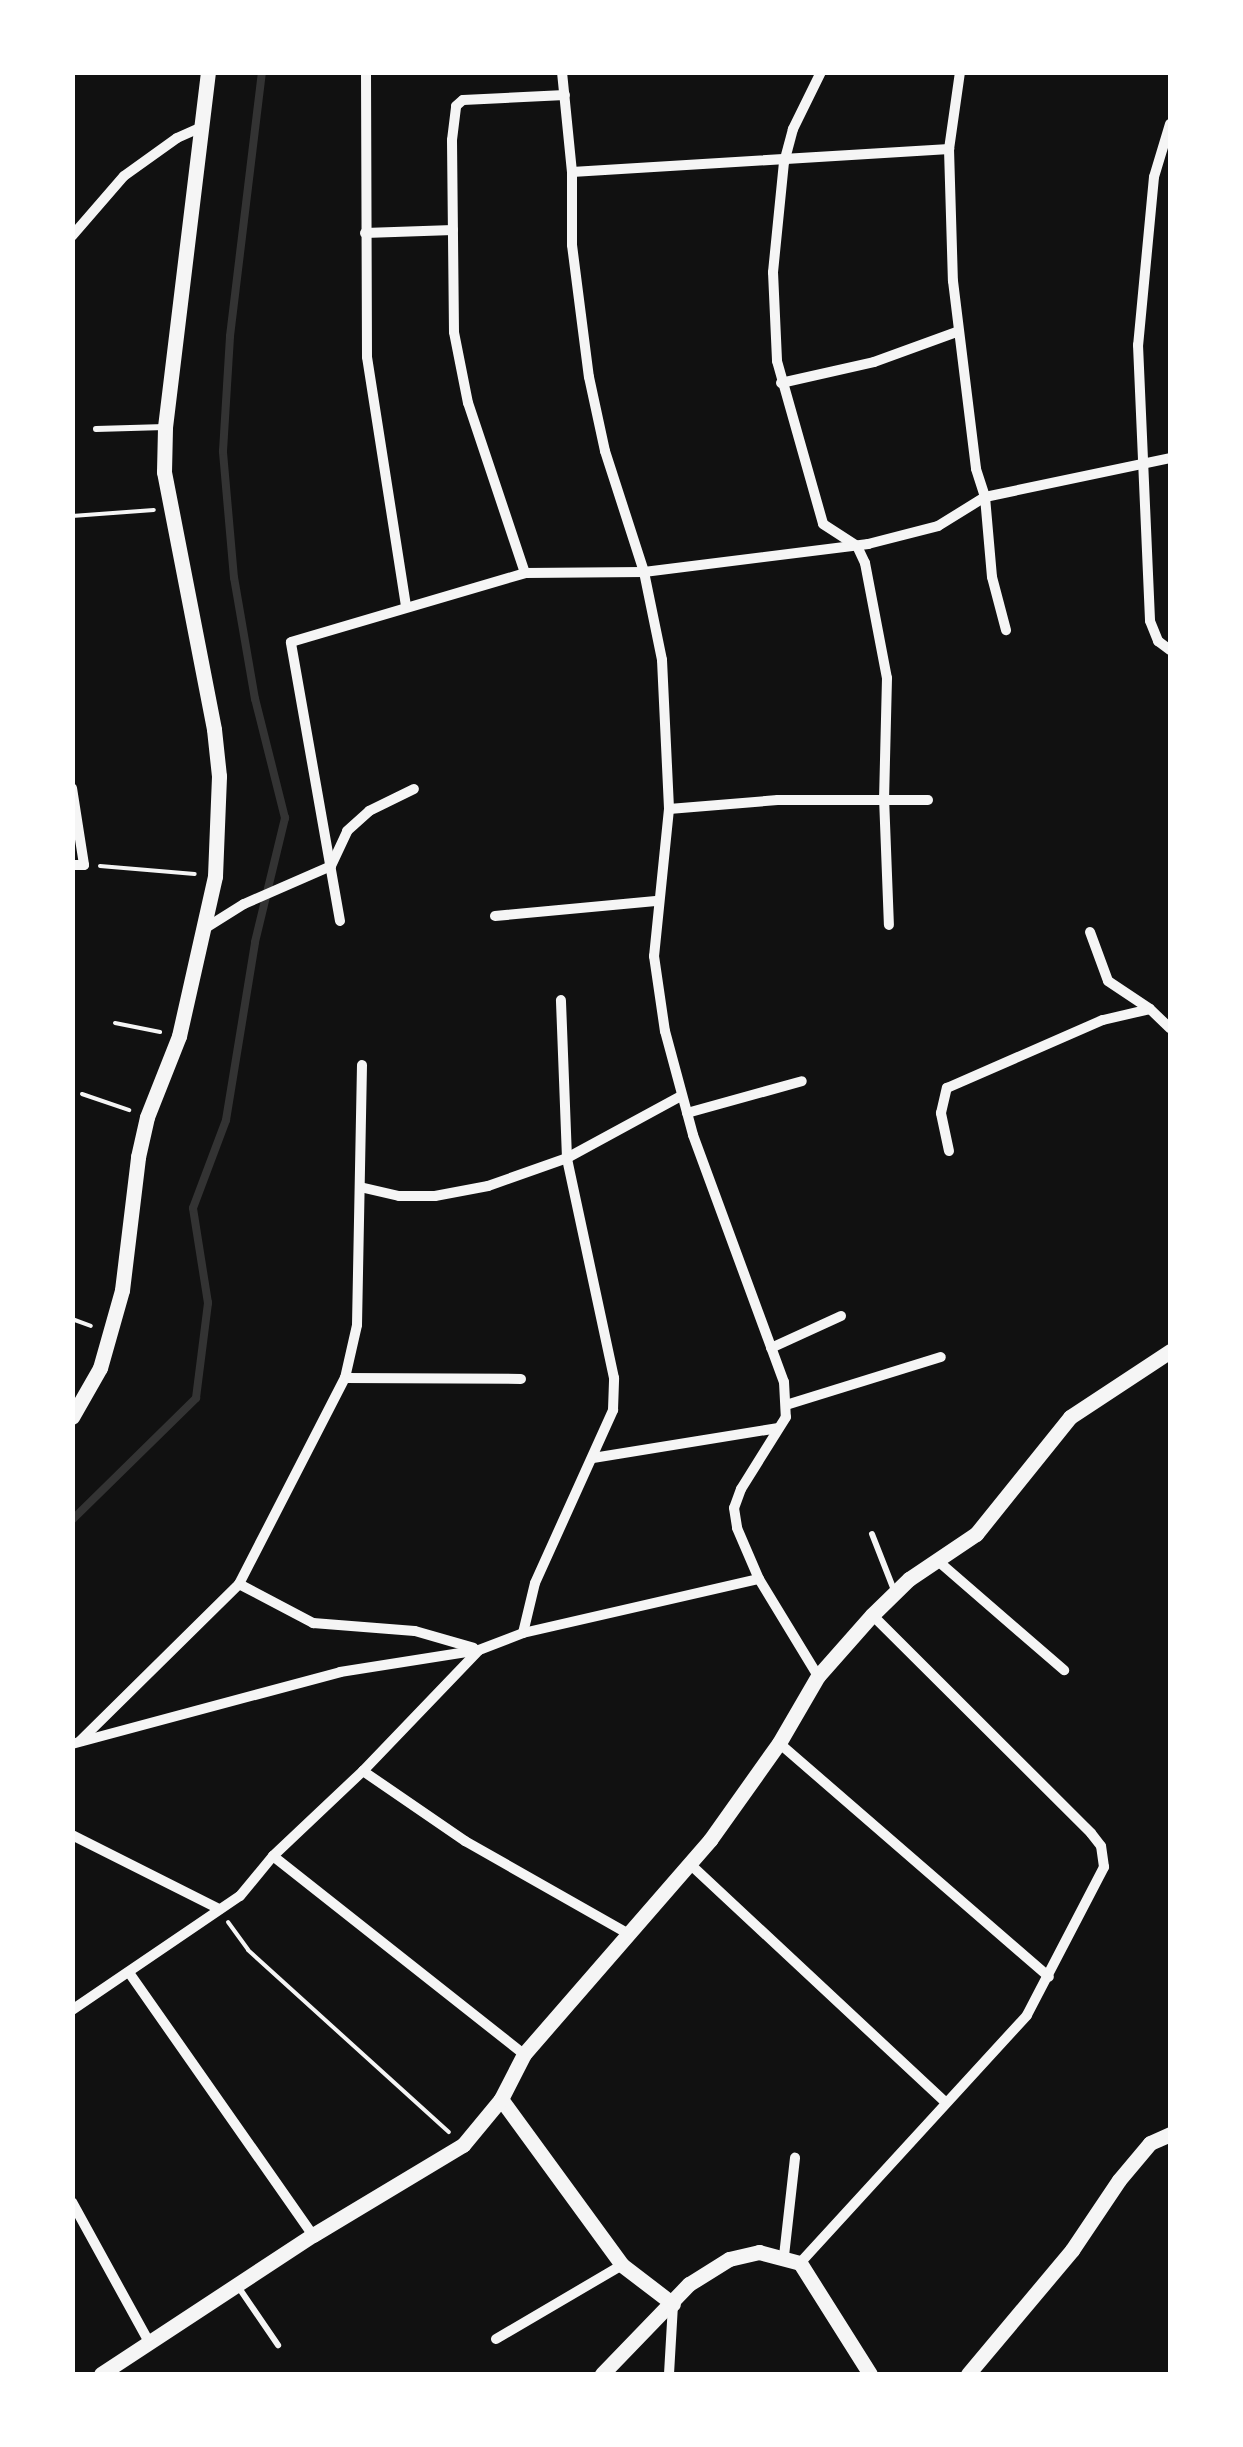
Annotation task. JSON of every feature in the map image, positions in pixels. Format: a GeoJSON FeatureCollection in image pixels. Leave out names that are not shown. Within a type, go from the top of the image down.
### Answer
{"type":"FeatureCollection","features":[{"type":"Feature","properties":{"kind":"street"},"geometry":{"type":"LineString","coordinates":[[72,1417],[100,1368],[122,1290],[148,1117],[179,1036],[215,876],[219,776],[214,729],[168,509],[165,427],[208,72]]}},
{"type":"Feature","properties":{"kind":"street"},"geometry":{"type":"LineString","coordinates":[[366,72],[367,357],[406,606]]}},
{"type":"Feature","properties":{"kind":"street"},"geometry":{"type":"LineString","coordinates":[[562,72],[572,172],[572,245],[589,377],[605,451],[644,572],[662,660],[668,809],[654,956],[681,1096],[784,1382],[786,1404],[781,1428],[753,1466],[734,1508],[744,1550],[818,1676]]}},
{"type":"Feature","properties":{"kind":"street"},"geometry":{"type":"LineString","coordinates":[[821,72],[793,129],[784,162],[773,272],[781,383],[822,524],[857,546],[865,563],[887,678],[884,797],[889,925]]}},
{"type":"Feature","properties":{"kind":"street"},"geometry":{"type":"LineString","coordinates":[[960,72],[948,148],[947,205],[976,470],[985,497],[992,577],[1006,630]]}},
{"type":"Feature","properties":{"kind":"street"},"geometry":{"type":"LineString","coordinates":[[525,573],[468,402],[454,332],[456,106],[472,97],[565,95]]}},
{"type":"Feature","properties":{"kind":"street"},"geometry":{"type":"LineString","coordinates":[[1170,124],[1154,177],[1138,345],[1150,621],[1158,641],[1170,650]]}},
{"type":"Feature","properties":{"kind":"street"},"geometry":{"type":"LineString","coordinates":[[72,236],[124,176],[177,138],[202,127]]}},
{"type":"Feature","properties":{"kind":"street"},"geometry":{"type":"LineString","coordinates":[[572,172],[784,162],[948,148]]}},
{"type":"Feature","properties":{"kind":"street"},"geometry":{"type":"LineString","coordinates":[[365,233],[453,230]]}},
{"type":"Feature","properties":{"kind":"street"},"geometry":{"type":"LineString","coordinates":[[781,383],[874,362],[960,331]]}},
{"type":"Feature","properties":{"kind":"street"},"geometry":{"type":"LineString","coordinates":[[340,921],[291,642],[525,573],[644,572],[857,546],[938,526],[985,497],[1170,458]]}},
{"type":"Feature","properties":{"kind":"street"},"geometry":{"type":"LineString","coordinates":[[72,788],[78,865]]}},
{"type":"Feature","properties":{"kind":"street"},"geometry":{"type":"LineString","coordinates":[[204,929],[244,904],[331,866],[347,831],[368,810],[414,789]]}},
{"type":"Feature","properties":{"kind":"street"},"geometry":{"type":"LineString","coordinates":[[668,809],[884,797],[928,800]]}},
{"type":"Feature","properties":{"kind":"street"},"geometry":{"type":"LineString","coordinates":[[495,916],[658,902]]}},
{"type":"Feature","properties":{"kind":"street"},"geometry":{"type":"LineString","coordinates":[[1090,932],[1108,981],[1150,1009],[1170,1028]]}},
{"type":"Feature","properties":{"kind":"street"},"geometry":{"type":"LineString","coordinates":[[523,1633],[535,1584],[613,1410],[614,1378],[567,1158],[561,1000]]}},
{"type":"Feature","properties":{"kind":"street"},"geometry":{"type":"LineString","coordinates":[[949,1151],[941,1113],[947,1088],[1084,1027],[1150,1009]]}},
{"type":"Feature","properties":{"kind":"street"},"geometry":{"type":"LineString","coordinates":[[76,1742],[239,1584],[346,1378],[357,1325],[362,1065]]}},
{"type":"Feature","properties":{"kind":"street"},"geometry":{"type":"LineString","coordinates":[[687,1113],[802,1081]]}},
{"type":"Feature","properties":{"kind":"street"},"geometry":{"type":"LineString","coordinates":[[360,1187],[400,1196],[435,1196],[488,1186],[567,1158],[681,1096]]}},
{"type":"Feature","properties":{"kind":"street"},"geometry":{"type":"LineString","coordinates":[[771,1348],[841,1316]]}},
{"type":"Feature","properties":{"kind":"street"},"geometry":{"type":"LineString","coordinates":[[101,2374],[313,2236],[463,2145],[502,2099],[524,2054],[626,1933],[690,1865],[779,1743],[818,1676],[872,1615],[894,1592],[976,1534],[1070,1418],[1170,1350]]}},
{"type":"Feature","properties":{"kind":"street"},"geometry":{"type":"LineString","coordinates":[[786,1404],[940,1356]]}},
{"type":"Feature","properties":{"kind":"street"},"geometry":{"type":"LineString","coordinates":[[346,1378],[521,1379]]}},
{"type":"Feature","properties":{"kind":"street"},"geometry":{"type":"LineString","coordinates":[[593,1458],[781,1428]]}},
{"type":"Feature","properties":{"kind":"street"},"geometry":{"type":"LineString","coordinates":[[938,1561],[1064,1670]]}},
{"type":"Feature","properties":{"kind":"street"},"geometry":{"type":"LineString","coordinates":[[76,1742],[340,1672],[479,1650],[523,1633],[759,1579]]}},
{"type":"Feature","properties":{"kind":"street"},"geometry":{"type":"LineString","coordinates":[[239,1584],[313,1623],[415,1632],[479,1650]]}},
{"type":"Feature","properties":{"kind":"street"},"geometry":{"type":"LineString","coordinates":[[792,2259],[1027,2016],[1101,1878],[1100,1846],[872,1615]]}},
{"type":"Feature","properties":{"kind":"street"},"geometry":{"type":"LineString","coordinates":[[72,2010],[240,1896],[274,1856],[363,1772],[479,1650]]}},
{"type":"Feature","properties":{"kind":"street"},"geometry":{"type":"LineString","coordinates":[[779,1743],[1049,1976]]}},
{"type":"Feature","properties":{"kind":"street"},"geometry":{"type":"LineString","coordinates":[[363,1772],[466,1841],[626,1933]]}},
{"type":"Feature","properties":{"kind":"street"},"geometry":{"type":"LineString","coordinates":[[72,1835],[219,1909]]}},
{"type":"Feature","properties":{"kind":"street"},"geometry":{"type":"LineString","coordinates":[[274,1856],[524,2054]]}},
{"type":"Feature","properties":{"kind":"street"},"geometry":{"type":"LineString","coordinates":[[690,1865],[945,2102]]}},
{"type":"Feature","properties":{"kind":"street"},"geometry":{"type":"LineString","coordinates":[[130,1974],[313,2236]]}},
{"type":"Feature","properties":{"kind":"street"},"geometry":{"type":"LineString","coordinates":[[502,2099],[622,2265],[674,2304]]}},
{"type":"Feature","properties":{"kind":"street"},"geometry":{"type":"LineString","coordinates":[[968,2374],[1072,2250],[1118,2180],[1150,2144],[1170,2134]]}},
{"type":"Feature","properties":{"kind":"street"},"geometry":{"type":"LineString","coordinates":[[795,2158],[792,2259],[870,2374]]}},
{"type":"Feature","properties":{"kind":"street"},"geometry":{"type":"LineString","coordinates":[[72,2202],[149,2342]]}},
{"type":"Feature","properties":{"kind":"street"},"geometry":{"type":"LineString","coordinates":[[602,2374],[690,2284],[729,2259],[759,2252],[792,2259]]}},
{"type":"Feature","properties":{"kind":"street"},"geometry":{"type":"LineString","coordinates":[[496,2338],[622,2265]]}},
{"type":"Feature","properties":{"kind":"street"},"geometry":{"type":"LineString","coordinates":[[668,2374],[674,2304]]}},
{"type":"Feature","properties":{"kind":"lane"},"geometry":{"type":"LineString","coordinates":[[96,429],[165,427]]}},
{"type":"Feature","properties":{"kind":"lane"},"geometry":{"type":"LineString","coordinates":[[872,1534],[894,1592]]}},
{"type":"Feature","properties":{"kind":"lane"},"geometry":{"type":"LineString","coordinates":[[237,2285],[278,2345]]}},
{"type":"Feature","properties":{"kind":"path"},"geometry":{"type":"LineString","coordinates":[[72,516],[168,509]]}},
{"type":"Feature","properties":{"kind":"path"},"geometry":{"type":"LineString","coordinates":[[78,865],[215,876]]}},
{"type":"Feature","properties":{"kind":"path"},"geometry":{"type":"LineString","coordinates":[[115,1023],[179,1036]]}},
{"type":"Feature","properties":{"kind":"path"},"geometry":{"type":"LineString","coordinates":[[82,1094],[148,1117]]}},
{"type":"Feature","properties":{"kind":"path"},"geometry":{"type":"LineString","coordinates":[[219,1909],[248,1950],[463,2145]]}},
{"type":"Feature","properties":{"kind":"waterway"},"geometry":{"type":"LineString","coordinates":[[72,1520],[196,1398],[208,1303],[193,1208],[226,1120],[255,942],[285,818],[255,699],[234,578],[223,451],[230,336],[262,72]]}}]}
